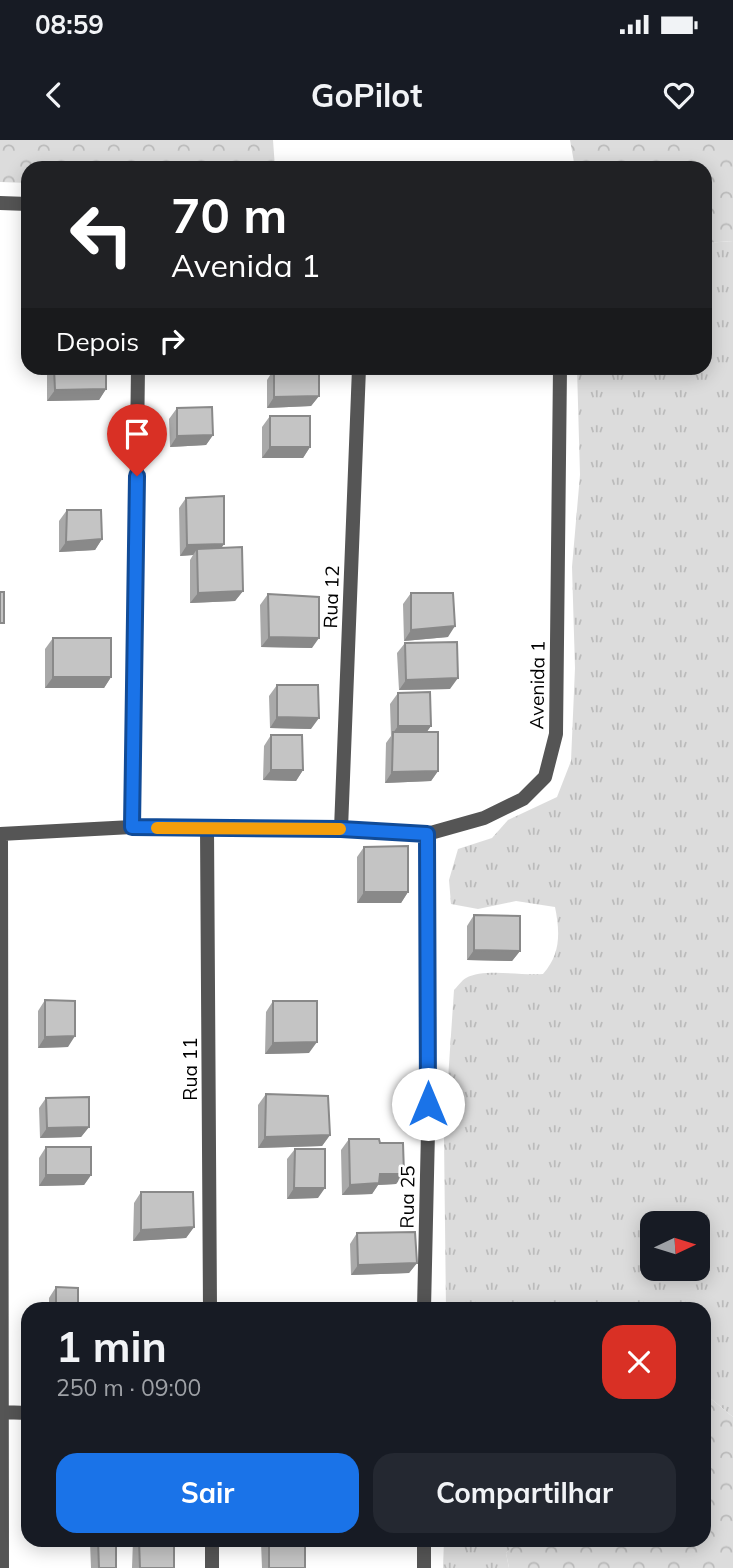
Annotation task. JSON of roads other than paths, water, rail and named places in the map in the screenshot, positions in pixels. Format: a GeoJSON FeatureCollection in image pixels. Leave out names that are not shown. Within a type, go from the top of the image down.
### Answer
{"type":"FeatureCollection","features":[{"type":"Feature","properties":{"kind":"street"},"geometry":{"type":"LineString","coordinates":[[0,203],[21,204]]}},
{"type":"Feature","properties":{"kind":"street"},"geometry":{"type":"LineString","coordinates":[[132,827],[138,375]]}},
{"type":"Feature","properties":{"kind":"street","name":"Rua 12"},"geometry":{"type":"LineString","coordinates":[[341,829],[359,375]]}},
{"type":"Feature","properties":{"kind":"street","name":"Avenida 1"},"geometry":{"type":"LineString","coordinates":[[1,834],[132,827],[341,829],[427,834],[484,818],[523,799],[545,777],[556,734],[560,375]]}},
{"type":"Feature","properties":{"kind":"street","name":"Rua 11"},"geometry":{"type":"LineString","coordinates":[[208,828],[210,1302]]}},
{"type":"Feature","properties":{"kind":"street"},"geometry":{"type":"LineString","coordinates":[[1,834],[2,1568]]}},
{"type":"Feature","properties":{"kind":"street","name":"Rua 25"},"geometry":{"type":"LineString","coordinates":[[424,1302],[428,1131],[427,834]]}},
{"type":"Feature","properties":{"kind":"street"},"geometry":{"type":"LineString","coordinates":[[1,1412],[21,1413]]}},
{"type":"Feature","properties":{"kind":"street"},"geometry":{"type":"LineString","coordinates":[[212,1547],[212,1568]]}},
{"type":"Feature","properties":{"kind":"street"},"geometry":{"type":"LineString","coordinates":[[424,1547],[424,1568]]}}]}
